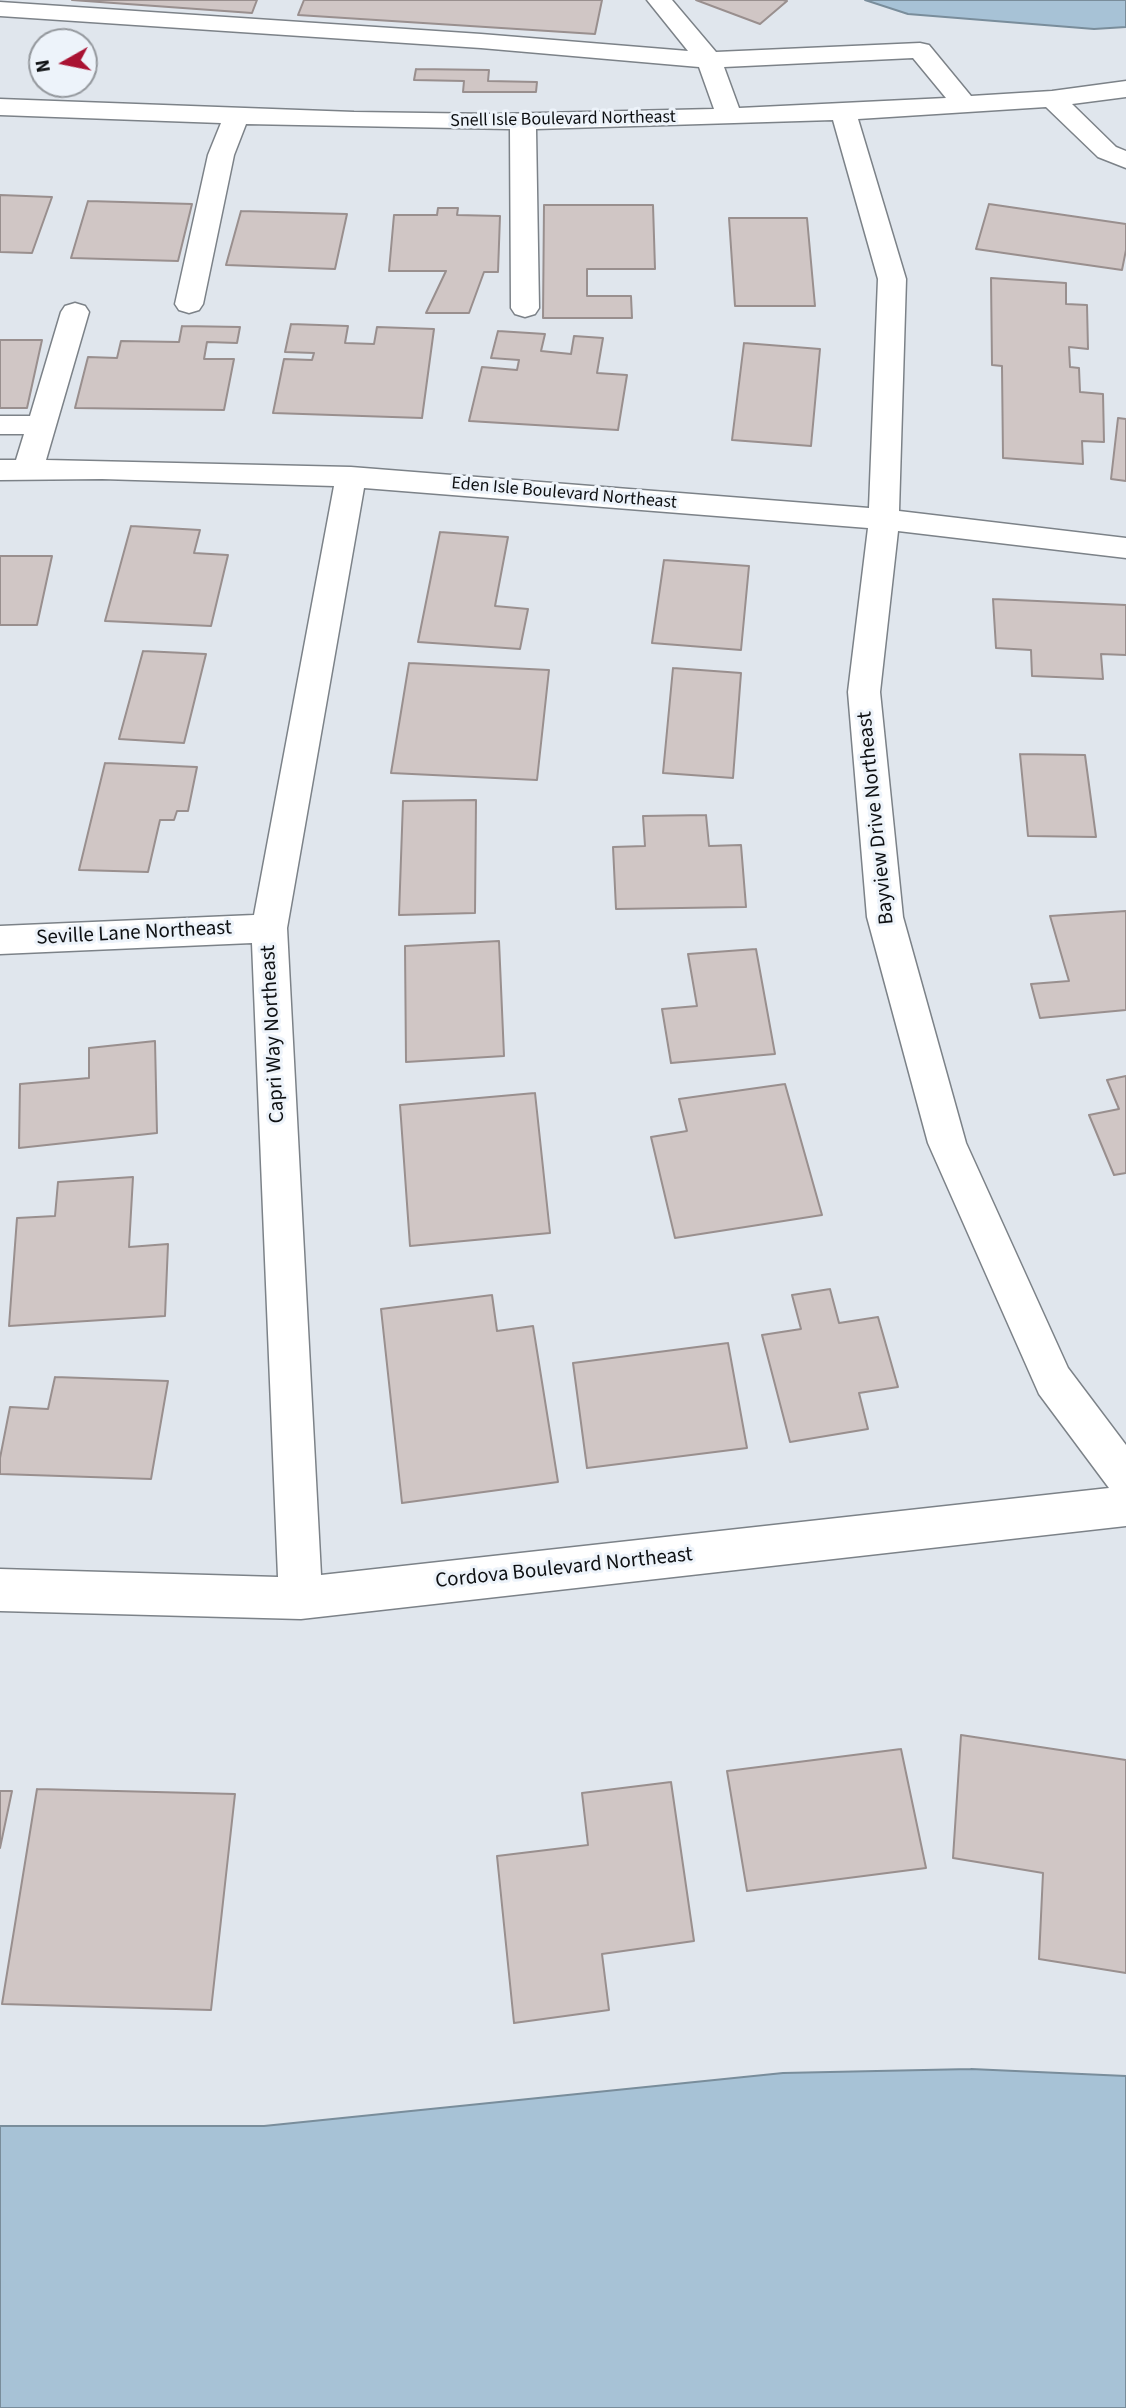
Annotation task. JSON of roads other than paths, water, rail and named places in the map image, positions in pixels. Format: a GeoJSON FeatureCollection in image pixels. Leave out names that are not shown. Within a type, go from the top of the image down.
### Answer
{"type":"FeatureCollection","features":[{"type":"Feature","properties":{"kind":"street"},"geometry":{"type":"LineString","coordinates":[[659,0],[709,60],[729,117]]}},
{"type":"Feature","properties":{"kind":"street"},"geometry":{"type":"LineString","coordinates":[[0,9],[467,40],[709,60],[920,50],[964,104]]}},
{"type":"Feature","properties":{"kind":"street","name":"Snell Isle Boulevard Northeast"},"geometry":{"type":"LineString","coordinates":[[0,107],[236,116],[523,122],[843,112],[1052,99],[1126,89]]}},
{"type":"Feature","properties":{"kind":"street"},"geometry":{"type":"LineString","coordinates":[[1052,99],[1107,152],[1126,160]]}},
{"type":"Feature","properties":{"kind":"street","name":"Bayview Drive Northeast"},"geometry":{"type":"LineString","coordinates":[[843,112],[892,279],[884,519],[864,692],[885,917],[947,1143],[1053,1381],[1126,1478]]}},
{"type":"Feature","properties":{"kind":"street"},"geometry":{"type":"LineString","coordinates":[[189,304],[221,155],[236,116]]}},
{"type":"Feature","properties":{"kind":"street"},"geometry":{"type":"LineString","coordinates":[[523,122],[525,308]]}},
{"type":"Feature","properties":{"kind":"street"},"geometry":{"type":"LineString","coordinates":[[14,470],[41,425],[75,312]]}},
{"type":"Feature","properties":{"kind":"street"},"geometry":{"type":"LineString","coordinates":[[0,425],[41,425]]}},
{"type":"Feature","properties":{"kind":"street","name":"Eden Isle Boulevard Northeast"},"geometry":{"type":"LineString","coordinates":[[14,470],[102,469],[351,477],[884,519],[1126,548]]}},
{"type":"Feature","properties":{"kind":"street","name":"Capri Way Northeast"},"geometry":{"type":"LineString","coordinates":[[301,1598],[269,928],[351,477]]}},
{"type":"Feature","properties":{"kind":"street","name":"Seville Lane Northeast"},"geometry":{"type":"LineString","coordinates":[[0,940],[269,928]]}},
{"type":"Feature","properties":{"kind":"street","name":"Cordova Boulevard Northeast"},"geometry":{"type":"LineString","coordinates":[[0,1590],[301,1598],[1126,1506]]}},
{"type":"Feature","properties":{"kind":"water"},"geometry":{"type":"Polygon","coordinates":[[[865,0],[1126,0],[1126,27],[1094,29],[908,14],[865,0]]]}},
{"type":"Feature","properties":{"kind":"water"},"geometry":{"type":"Polygon","coordinates":[[[971,2069],[1126,2076],[1126,2408],[0,2408],[0,2126],[264,2126],[783,2073],[971,2069]]]}}]}
